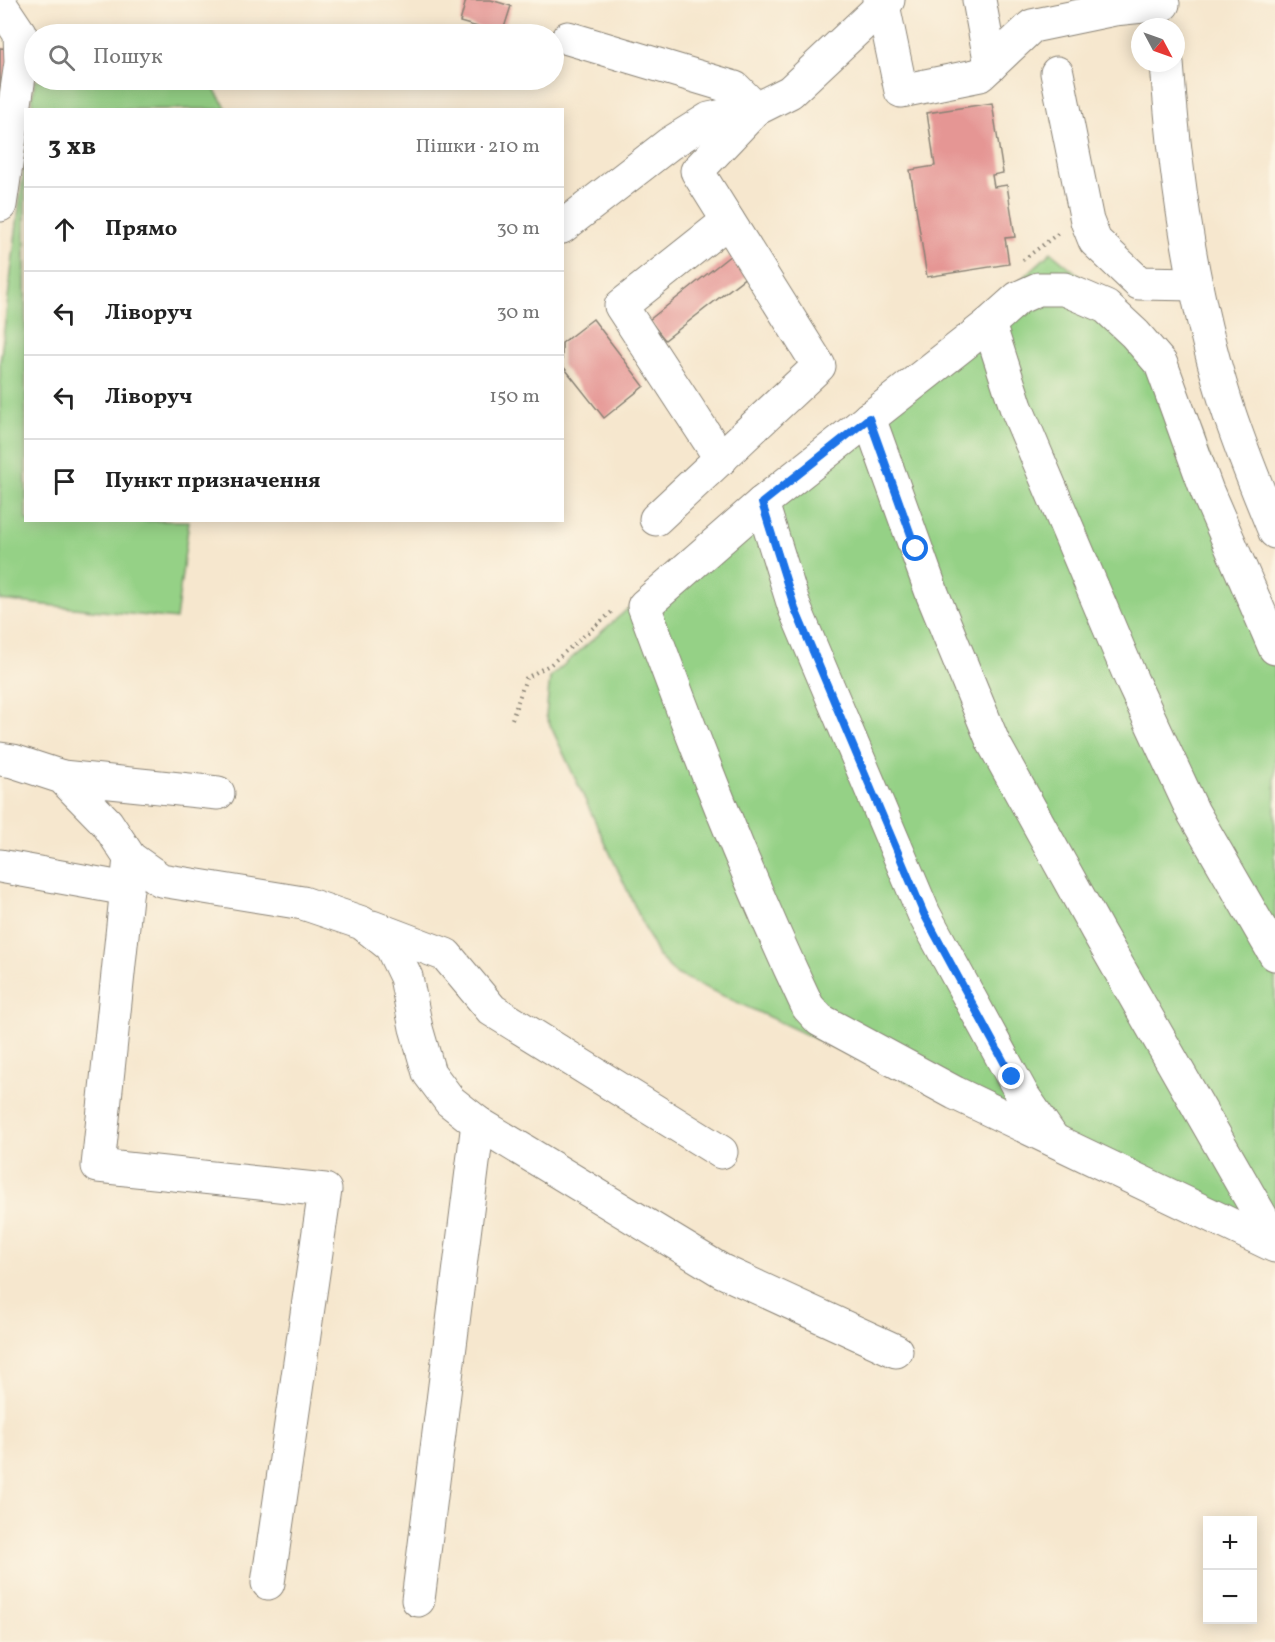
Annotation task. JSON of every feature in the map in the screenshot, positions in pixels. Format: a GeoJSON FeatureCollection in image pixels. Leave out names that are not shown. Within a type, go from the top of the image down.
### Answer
{"type":"FeatureCollection","features":[{"type":"Feature","properties":{"kind":"street"},"geometry":{"type":"LineString","coordinates":[[979,0],[991,65]]}},
{"type":"Feature","properties":{"kind":"street"},"geometry":{"type":"LineString","coordinates":[[883,2],[901,91],[980,75],[1032,26],[1114,9],[1164,10]]}},
{"type":"Feature","properties":{"kind":"street"},"geometry":{"type":"LineString","coordinates":[[564,225],[669,144],[709,119],[756,109],[790,92],[883,2]]}},
{"type":"Feature","properties":{"kind":"street"},"geometry":{"type":"LineString","coordinates":[[0,4],[9,14],[20,34],[21,63],[0,205]]}},
{"type":"Feature","properties":{"kind":"street"},"geometry":{"type":"LineString","coordinates":[[568,38],[735,88],[756,109]]}},
{"type":"Feature","properties":{"kind":"street"},"geometry":{"type":"LineString","coordinates":[[1168,72],[1171,123],[1196,284],[1224,397],[1240,446],[1275,532]]}},
{"type":"Feature","properties":{"kind":"street"},"geometry":{"type":"LineString","coordinates":[[1057,73],[1088,221],[1095,241],[1139,283],[1196,284]]}},
{"type":"Feature","properties":{"kind":"street"},"geometry":{"type":"LineString","coordinates":[[656,519],[819,366],[697,171],[756,109]]}},
{"type":"Feature","properties":{"kind":"street"},"geometry":{"type":"LineString","coordinates":[[721,459],[621,306],[728,221]]}},
{"type":"Feature","properties":{"kind":"street"},"geometry":{"type":"LineString","coordinates":[[1275,648],[1207,491],[1161,364],[1135,333],[1106,306],[1064,289],[1038,289],[1018,298],[989,324],[762,503],[644,606],[715,797],[808,1007],[820,1020],[945,1088],[1275,1244]]}},
{"type":"Feature","properties":{"kind":"street"},"geometry":{"type":"LineString","coordinates":[[989,324],[1016,407],[1132,681],[1193,812],[1275,954]]}},
{"type":"Feature","properties":{"kind":"street"},"geometry":{"type":"LineString","coordinates":[[869,418],[932,593],[993,742],[1275,1244]]}},
{"type":"Feature","properties":{"kind":"street"},"geometry":{"type":"LineString","coordinates":[[762,503],[795,609],[924,914],[1023,1096],[1053,1139]]}},
{"type":"Feature","properties":{"kind":"street"},"geometry":{"type":"LineString","coordinates":[[0,759],[62,777],[218,793]]}},
{"type":"Feature","properties":{"kind":"street"},"geometry":{"type":"LineString","coordinates":[[62,777],[107,823],[128,873],[98,1166],[325,1190],[268,1583]]}},
{"type":"Feature","properties":{"kind":"street"},"geometry":{"type":"LineString","coordinates":[[0,866],[128,873],[303,903],[446,955],[492,1010],[721,1152]]}},
{"type":"Feature","properties":{"kind":"street"},"geometry":{"type":"LineString","coordinates":[[362,923],[391,946],[406,977],[416,1028],[429,1073],[450,1101],[478,1123],[722,1271],[896,1351]]}},
{"type":"Feature","properties":{"kind":"street"},"geometry":{"type":"LineString","coordinates":[[418,1600],[478,1123]]}},
{"type":"Feature","properties":{"kind":"green space"},"geometry":{"type":"Polygon","coordinates":[[[34,90],[215,90],[226,108],[31,108],[34,90]]]}},
{"type":"Feature","properties":{"kind":"green space"},"geometry":{"type":"Polygon","coordinates":[[[24,166],[24,522],[189,522],[176,619],[0,600],[0,364],[24,166]]]}},
{"type":"Feature","properties":{"kind":"green space"},"geometry":{"type":"Polygon","coordinates":[[[1051,252],[1168,349],[1275,629],[1275,1252],[676,974],[658,956],[546,716],[550,677],[639,599],[955,341],[1051,252]]]}},
{"type":"Feature","properties":{"kind":"building"},"geometry":{"type":"Polygon","coordinates":[[[466,0],[491,0],[511,6],[505,24],[460,22],[466,0]]]}},
{"type":"Feature","properties":{"kind":"building"},"geometry":{"type":"Polygon","coordinates":[[[0,48],[11,49],[0,119],[0,48]]]}},
{"type":"Feature","properties":{"kind":"building"},"geometry":{"type":"Polygon","coordinates":[[[992,103],[1003,173],[992,175],[994,187],[1007,185],[1015,237],[1005,238],[1009,264],[927,277],[910,170],[935,166],[927,113],[992,103]]]}},
{"type":"Feature","properties":{"kind":"building"},"geometry":{"type":"Polygon","coordinates":[[[731,255],[747,276],[665,340],[649,320],[731,255]]]}},
{"type":"Feature","properties":{"kind":"building"},"geometry":{"type":"Polygon","coordinates":[[[593,319],[644,386],[604,418],[564,368],[564,341],[593,319]]]}},
{"type":"Feature","properties":{"kind":"route"},"geometry":{"type":"LineString","coordinates":[[916,549],[869,418],[762,503],[795,609],[924,914],[1012,1077]]}}]}
